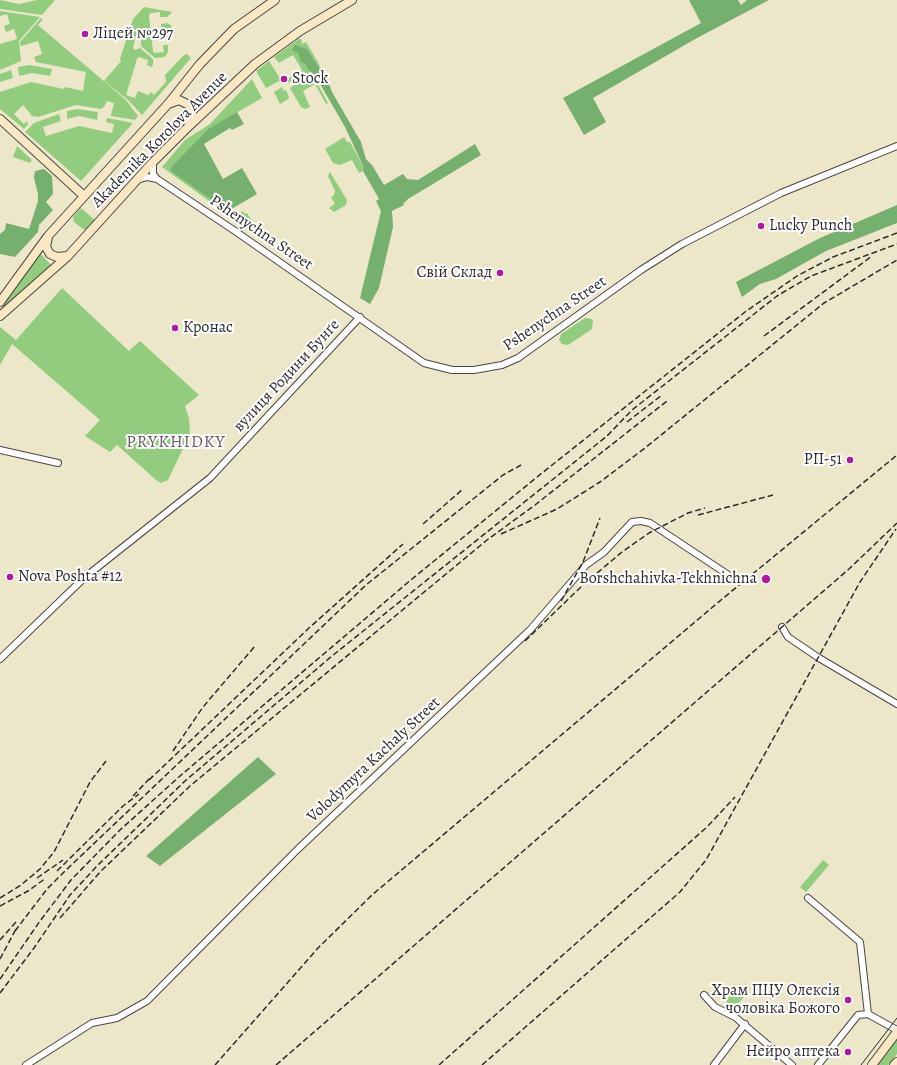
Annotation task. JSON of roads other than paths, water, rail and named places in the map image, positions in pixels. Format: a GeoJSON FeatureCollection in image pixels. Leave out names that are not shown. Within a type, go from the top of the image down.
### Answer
{"type":"FeatureCollection","features":[{"type":"Feature","properties":{"kind":"main road","name":"Akademika Korolova Avenue"},"geometry":{"type":"LineString","coordinates":[[0,302],[48,236],[168,104],[200,64],[234,29],[275,0]]}},
{"type":"Feature","properties":{"kind":"main road","name":"Akademika Korolova Avenue"},"geometry":{"type":"LineString","coordinates":[[0,316],[68,256],[152,162],[268,54],[300,31],[352,0]]}},
{"type":"Feature","properties":{"kind":"main road"},"geometry":{"type":"LineString","coordinates":[[168,104],[179,100],[189,105],[192,114],[189,126]]}},
{"type":"Feature","properties":{"kind":"main road"},"geometry":{"type":"LineString","coordinates":[[0,120],[84,196]]}},
{"type":"Feature","properties":{"kind":"main road"},"geometry":{"type":"LineString","coordinates":[[48,236],[46,247],[50,254],[57,257],[68,256]]}},
{"type":"Feature","properties":{"kind":"main road"},"geometry":{"type":"LineString","coordinates":[[872,1065],[897,1031]]}},
{"type":"Feature","properties":{"kind":"main road"},"geometry":{"type":"LineString","coordinates":[[894,1065],[897,1062]]}},
{"type":"Feature","properties":{"kind":"street","name":"Pshenychna Street"},"geometry":{"type":"LineString","coordinates":[[157,179],[360,317],[424,363],[452,370],[474,370],[502,365],[523,354],[641,270],[682,244],[781,193],[897,146]]}},
{"type":"Feature","properties":{"kind":"street"},"geometry":{"type":"LineString","coordinates":[[152,162],[153,174],[157,179]]}},
{"type":"Feature","properties":{"kind":"street"},"geometry":{"type":"LineString","coordinates":[[135,181],[147,177],[157,179]]}},
{"type":"Feature","properties":{"kind":"street","name":"вулиця Родини Бунґе"},"geometry":{"type":"LineString","coordinates":[[0,659],[84,578],[210,478],[360,317]]}},
{"type":"Feature","properties":{"kind":"street"},"geometry":{"type":"LineString","coordinates":[[0,450],[58,463]]}},
{"type":"Feature","properties":{"kind":"street","name":"Volodymyra Kachaly Street"},"geometry":{"type":"LineString","coordinates":[[26,1065],[92,1023],[117,1018],[147,1001],[298,849],[530,630],[586,565],[604,552],[632,522],[641,520],[650,523],[733,578]]}},
{"type":"Feature","properties":{"kind":"street"},"geometry":{"type":"LineString","coordinates":[[782,627],[788,637],[819,658],[897,704]]}},
{"type":"Feature","properties":{"kind":"street"},"geometry":{"type":"LineString","coordinates":[[808,898],[860,942],[868,1014]]}},
{"type":"Feature","properties":{"kind":"street"},"geometry":{"type":"LineString","coordinates":[[704,995],[715,1007],[745,1024],[792,1065]]}},
{"type":"Feature","properties":{"kind":"street"},"geometry":{"type":"LineString","coordinates":[[818,1065],[858,1015],[868,1014],[897,1031]]}},
{"type":"Feature","properties":{"kind":"street"},"geometry":{"type":"LineString","coordinates":[[714,1065],[745,1024]]}},
{"type":"Feature","properties":{"kind":"tram line"},"geometry":{"type":"LineString","coordinates":[[861,1065],[897,1018]]}},
{"type":"Feature","properties":{"kind":"railway"},"geometry":{"type":"LineString","coordinates":[[0,979],[40,921],[71,880],[120,830],[180,776],[412,579],[542,473],[745,312],[797,276],[833,257],[897,233]]}},
{"type":"Feature","properties":{"kind":"railway"},"geometry":{"type":"LineString","coordinates":[[0,993],[34,948],[70,895],[98,865],[185,781],[332,656],[607,436],[632,410],[777,296],[811,276],[897,244]]}},
{"type":"Feature","properties":{"kind":"railway"},"geometry":{"type":"LineString","coordinates":[[764,336],[872,256]]}},
{"type":"Feature","properties":{"kind":"railway"},"geometry":{"type":"LineString","coordinates":[[501,534],[557,509],[600,482],[645,448],[824,303],[897,260]]}},
{"type":"Feature","properties":{"kind":"railway"},"geometry":{"type":"LineString","coordinates":[[627,422],[662,395]]}},
{"type":"Feature","properties":{"kind":"railway"},"geometry":{"type":"LineString","coordinates":[[60,918],[101,871],[190,786],[487,540],[535,505],[667,401]]}},
{"type":"Feature","properties":{"kind":"railway"},"geometry":{"type":"LineString","coordinates":[[215,1065],[318,948],[372,895],[721,600],[897,455]]}},
{"type":"Feature","properties":{"kind":"railway"},"geometry":{"type":"LineString","coordinates":[[15,931],[47,889],[64,872],[366,585],[503,475],[521,465]]}},
{"type":"Feature","properties":{"kind":"railway"},"geometry":{"type":"LineString","coordinates":[[423,524],[463,489]]}},
{"type":"Feature","properties":{"kind":"railway"},"geometry":{"type":"LineString","coordinates":[[698,515],[773,495]]}},
{"type":"Feature","properties":{"kind":"railway"},"geometry":{"type":"LineString","coordinates":[[525,641],[584,584],[622,552],[649,533],[688,513],[705,508]]}},
{"type":"Feature","properties":{"kind":"railway"},"geometry":{"type":"LineString","coordinates":[[561,601],[583,562],[600,518]]}},
{"type":"Feature","properties":{"kind":"railway"},"geometry":{"type":"LineString","coordinates":[[276,1065],[849,569],[897,523]]}},
{"type":"Feature","properties":{"kind":"railway"},"geometry":{"type":"LineString","coordinates":[[482,1065],[680,892],[706,860],[860,582],[896,529]]}},
{"type":"Feature","properties":{"kind":"railway"},"geometry":{"type":"LineString","coordinates":[[149,780],[309,628],[403,544]]}},
{"type":"Feature","properties":{"kind":"railway"},"geometry":{"type":"LineString","coordinates":[[173,751],[203,707],[255,646]]}},
{"type":"Feature","properties":{"kind":"railway"},"geometry":{"type":"LineString","coordinates":[[0,898],[21,885],[40,869],[54,852],[90,782],[106,761]]}},
{"type":"Feature","properties":{"kind":"railway"},"geometry":{"type":"LineString","coordinates":[[133,796],[152,776]]}},
{"type":"Feature","properties":{"kind":"railway"},"geometry":{"type":"LineString","coordinates":[[57,871],[123,806],[139,794]]}},
{"type":"Feature","properties":{"kind":"railway"},"geometry":{"type":"LineString","coordinates":[[439,1065],[707,827],[735,797]]}},
{"type":"Feature","properties":{"kind":"railway"},"geometry":{"type":"LineString","coordinates":[[37,878],[63,860]]}},
{"type":"Feature","properties":{"kind":"railway"},"geometry":{"type":"LineString","coordinates":[[0,906],[28,891],[46,878]]}},
{"type":"Feature","properties":{"kind":"railway"},"geometry":{"type":"LineString","coordinates":[[0,940],[16,922]]}},
{"type":"Feature","properties":{"kind":"railway"},"geometry":{"type":"LineString","coordinates":[[0,959],[17,927]]}},
{"type":"Feature","properties":{"kind":"place","name":"Ліцей №297"},"geometry":{"type":"Point","coordinates":[85,34]}},
{"type":"Feature","properties":{"kind":"place","name":"Stock"},"geometry":{"type":"Point","coordinates":[284,79]}},
{"type":"Feature","properties":{"kind":"place","name":"Lucky Punch"},"geometry":{"type":"Point","coordinates":[761,226]}},
{"type":"Feature","properties":{"kind":"place","name":"Свій Склад"},"geometry":{"type":"Point","coordinates":[500,273]}},
{"type":"Feature","properties":{"kind":"place","name":"Кронас"},"geometry":{"type":"Point","coordinates":[175,328]}},
{"type":"Feature","properties":{"kind":"place","name":"РП-51"},"geometry":{"type":"Point","coordinates":[850,460]}},
{"type":"Feature","properties":{"kind":"place","name":"Nova Poshta #12"},"geometry":{"type":"Point","coordinates":[10,577]}},
{"type":"Feature","properties":{"kind":"place","name":"Borshchahivka-Tekhnichna"},"geometry":{"type":"Point","coordinates":[766,579]}},
{"type":"Feature","properties":{"kind":"place","name":"Храм ПЦУ Олексія чоловіка Божого"},"geometry":{"type":"Point","coordinates":[848,1000]}},
{"type":"Feature","properties":{"kind":"place","name":"Нейро аптека"},"geometry":{"type":"Point","coordinates":[848,1052]}},
{"type":"Feature","properties":{"kind":"district","name":"PRYKHIDKY"},"geometry":{"type":"Point","coordinates":[176,443]}}]}
